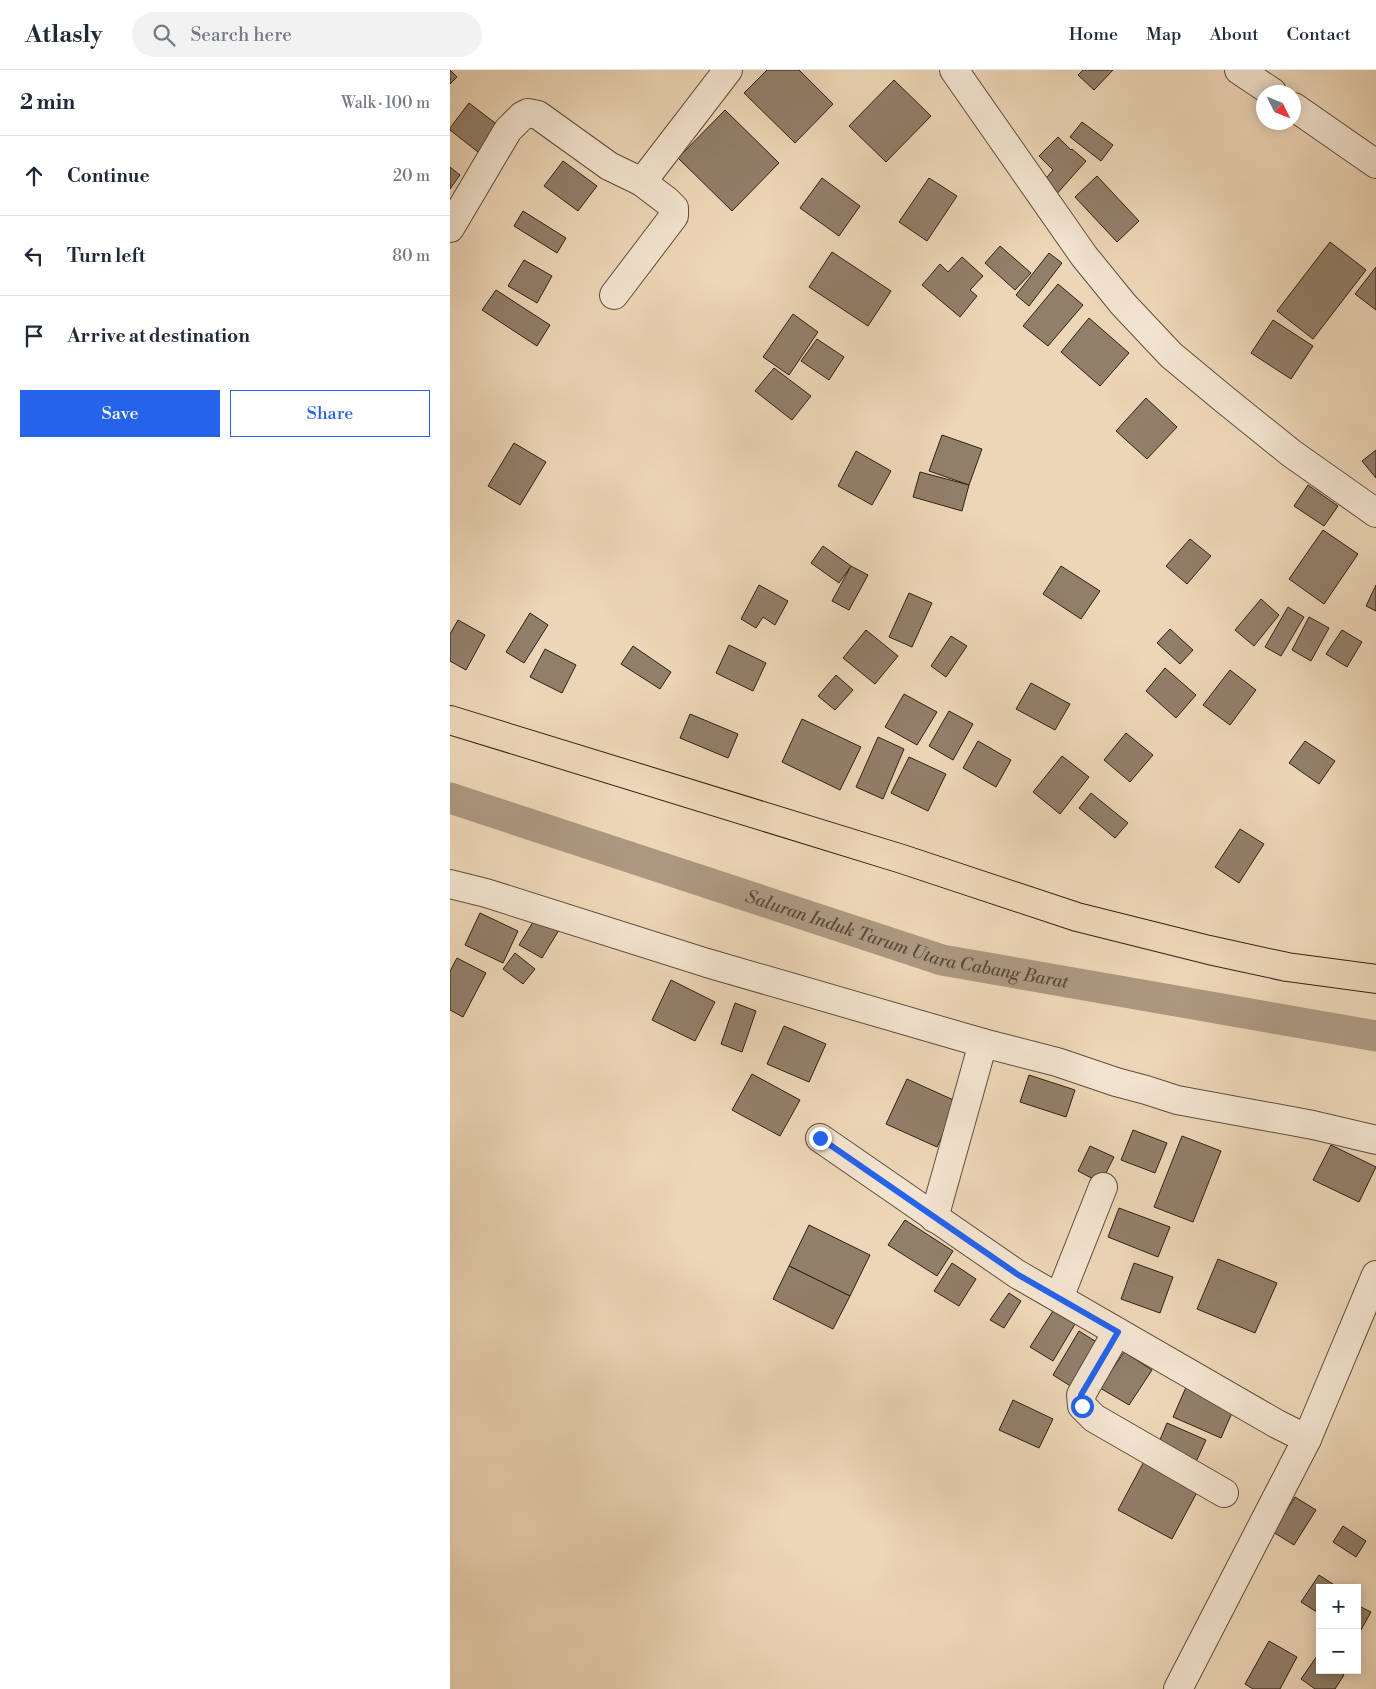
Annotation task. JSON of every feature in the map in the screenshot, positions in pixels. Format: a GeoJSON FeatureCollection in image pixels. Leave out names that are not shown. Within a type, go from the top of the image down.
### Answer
{"type":"FeatureCollection","features":[{"type":"Feature","properties":{"kind":"main road"},"geometry":{"type":"LineString","coordinates":[[450,720],[902,859],[1076,917],[1209,950],[1288,967],[1376,979]]}},
{"type":"Feature","properties":{"kind":"street"},"geometry":{"type":"LineString","coordinates":[[642,182],[728,70]]}},
{"type":"Feature","properties":{"kind":"street"},"geometry":{"type":"LineString","coordinates":[[954,70],[1084,256],[1122,304],[1171,355],[1224,399],[1298,458],[1376,513]]}},
{"type":"Feature","properties":{"kind":"street"},"geometry":{"type":"LineString","coordinates":[[1239,70],[1262,85]]}},
{"type":"Feature","properties":{"kind":"street"},"geometry":{"type":"LineString","coordinates":[[1301,112],[1376,164]]}},
{"type":"Feature","properties":{"kind":"street"},"geometry":{"type":"LineString","coordinates":[[450,228],[514,122],[528,114],[538,115],[609,166],[642,182],[674,208],[674,216],[614,295]]}},
{"type":"Feature","properties":{"kind":"street"},"geometry":{"type":"LineString","coordinates":[[450,884],[486,893],[707,963],[983,1043],[1057,1062],[1177,1100],[1313,1125],[1376,1140]]}},
{"type":"Feature","properties":{"kind":"street"},"geometry":{"type":"LineString","coordinates":[[934,1218],[983,1043]]}},
{"type":"Feature","properties":{"kind":"street"},"geometry":{"type":"LineString","coordinates":[[820,1138],[1017,1274],[1293,1432]]}},
{"type":"Feature","properties":{"kind":"street"},"geometry":{"type":"LineString","coordinates":[[1059,1298],[1103,1187]]}},
{"type":"Feature","properties":{"kind":"street"},"geometry":{"type":"LineString","coordinates":[[1178,1689],[1293,1432],[1376,1275]]}},
{"type":"Feature","properties":{"kind":"street"},"geometry":{"type":"LineString","coordinates":[[1118,1332],[1081,1395],[1082,1406],[1094,1418],[1224,1493]]}},
{"type":"Feature","properties":{"kind":"building"},"geometry":{"type":"Polygon","coordinates":[[[450,70],[457,77],[450,84],[450,70]]]}},
{"type":"Feature","properties":{"kind":"building"},"geometry":{"type":"Polygon","coordinates":[[[767,70],[799,70],[833,104],[795,143],[744,93],[767,70]]]}},
{"type":"Feature","properties":{"kind":"building"},"geometry":{"type":"Polygon","coordinates":[[[1083,70],[1113,70],[1094,90],[1078,75],[1083,70]]]}},
{"type":"Feature","properties":{"kind":"building"},"geometry":{"type":"Polygon","coordinates":[[[894,80],[931,116],[886,162],[849,126],[894,80]]]}},
{"type":"Feature","properties":{"kind":"building"},"geometry":{"type":"Polygon","coordinates":[[[469,103],[499,126],[478,152],[450,130],[469,103]]]}},
{"type":"Feature","properties":{"kind":"building"},"geometry":{"type":"Polygon","coordinates":[[[725,110],[779,163],[732,211],[678,158],[725,110]]]}},
{"type":"Feature","properties":{"kind":"building"},"geometry":{"type":"Polygon","coordinates":[[[1082,122],[1113,145],[1101,161],[1070,137],[1082,122]]]}},
{"type":"Feature","properties":{"kind":"building"},"geometry":{"type":"Polygon","coordinates":[[[1058,137],[1086,161],[1055,196],[1042,183],[1053,170],[1039,156],[1058,137]]]}},
{"type":"Feature","properties":{"kind":"building"},"geometry":{"type":"Polygon","coordinates":[[[563,161],[597,186],[578,211],[544,186],[563,161]]]}},
{"type":"Feature","properties":{"kind":"building"},"geometry":{"type":"Polygon","coordinates":[[[450,167],[460,175],[450,189],[450,167]]]}},
{"type":"Feature","properties":{"kind":"building"},"geometry":{"type":"Polygon","coordinates":[[[1097,176],[1139,221],[1117,242],[1075,197],[1097,176]]]}},
{"type":"Feature","properties":{"kind":"building"},"geometry":{"type":"Polygon","coordinates":[[[822,178],[860,206],[839,236],[800,208],[822,178]]]}},
{"type":"Feature","properties":{"kind":"building"},"geometry":{"type":"Polygon","coordinates":[[[929,178],[957,196],[927,241],[899,222],[929,178]]]}},
{"type":"Feature","properties":{"kind":"building"},"geometry":{"type":"Polygon","coordinates":[[[523,211],[566,238],[557,253],[514,226],[523,211]]]}},
{"type":"Feature","properties":{"kind":"building"},"geometry":{"type":"Polygon","coordinates":[[[1330,242],[1366,270],[1313,339],[1277,311],[1330,242]]]}},
{"type":"Feature","properties":{"kind":"building"},"geometry":{"type":"Polygon","coordinates":[[[1000,246],[1031,273],[1015,290],[985,263],[1000,246]]]}},
{"type":"Feature","properties":{"kind":"building"},"geometry":{"type":"Polygon","coordinates":[[[832,252],[891,291],[868,326],[809,287],[832,252]]]}},
{"type":"Feature","properties":{"kind":"building"},"geometry":{"type":"Polygon","coordinates":[[[1049,253],[1062,263],[1029,306],[1016,295],[1049,253]]]}},
{"type":"Feature","properties":{"kind":"building"},"geometry":{"type":"Polygon","coordinates":[[[962,257],[983,276],[970,290],[977,296],[960,317],[922,285],[940,264],[948,272],[962,257]]]}},
{"type":"Feature","properties":{"kind":"building"},"geometry":{"type":"Polygon","coordinates":[[[524,260],[552,276],[537,303],[508,286],[524,260]]]}},
{"type":"Feature","properties":{"kind":"building"},"geometry":{"type":"Polygon","coordinates":[[[1376,267],[1376,310],[1355,294],[1376,267]]]}},
{"type":"Feature","properties":{"kind":"building"},"geometry":{"type":"Polygon","coordinates":[[[1058,284],[1083,305],[1048,346],[1023,326],[1058,284]]]}},
{"type":"Feature","properties":{"kind":"building"},"geometry":{"type":"Polygon","coordinates":[[[496,290],[550,325],[537,346],[482,310],[496,290]]]}},
{"type":"Feature","properties":{"kind":"building"},"geometry":{"type":"Polygon","coordinates":[[[793,314],[818,332],[789,375],[763,357],[793,314]]]}},
{"type":"Feature","properties":{"kind":"building"},"geometry":{"type":"Polygon","coordinates":[[[1089,318],[1129,353],[1100,386],[1061,352],[1089,318]]]}},
{"type":"Feature","properties":{"kind":"building"},"geometry":{"type":"Polygon","coordinates":[[[1273,320],[1313,346],[1291,379],[1251,353],[1273,320]]]}},
{"type":"Feature","properties":{"kind":"building"},"geometry":{"type":"Polygon","coordinates":[[[817,339],[844,357],[829,380],[801,361],[817,339]]]}},
{"type":"Feature","properties":{"kind":"building"},"geometry":{"type":"Polygon","coordinates":[[[774,368],[811,396],[792,420],[755,391],[774,368]]]}},
{"type":"Feature","properties":{"kind":"building"},"geometry":{"type":"Polygon","coordinates":[[[1146,398],[1177,427],[1147,459],[1116,431],[1146,398]]]}},
{"type":"Feature","properties":{"kind":"building"},"geometry":{"type":"Polygon","coordinates":[[[942,435],[982,449],[969,485],[929,471],[942,435]]]}},
{"type":"Feature","properties":{"kind":"building"},"geometry":{"type":"Polygon","coordinates":[[[514,443],[546,462],[520,505],[488,486],[514,443]]]}},
{"type":"Feature","properties":{"kind":"building"},"geometry":{"type":"Polygon","coordinates":[[[1376,450],[1376,478],[1362,461],[1376,450]]]}},
{"type":"Feature","properties":{"kind":"building"},"geometry":{"type":"Polygon","coordinates":[[[856,451],[891,471],[872,505],[838,486],[856,451]]]}},
{"type":"Feature","properties":{"kind":"building"},"geometry":{"type":"Polygon","coordinates":[[[920,472],[969,485],[962,511],[913,497],[920,472]]]}},
{"type":"Feature","properties":{"kind":"building"},"geometry":{"type":"Polygon","coordinates":[[[1308,485],[1338,506],[1324,526],[1294,506],[1308,485]]]}},
{"type":"Feature","properties":{"kind":"building"},"geometry":{"type":"Polygon","coordinates":[[[1323,530],[1358,554],[1324,604],[1289,579],[1323,530]]]}},
{"type":"Feature","properties":{"kind":"building"},"geometry":{"type":"Polygon","coordinates":[[[1190,539],[1211,556],[1187,584],[1166,566],[1190,539]]]}},
{"type":"Feature","properties":{"kind":"building"},"geometry":{"type":"Polygon","coordinates":[[[823,546],[851,566],[839,583],[811,563],[823,546]]]}},
{"type":"Feature","properties":{"kind":"building"},"geometry":{"type":"Polygon","coordinates":[[[851,566],[868,575],[849,610],[832,601],[851,566]]]}},
{"type":"Feature","properties":{"kind":"building"},"geometry":{"type":"Polygon","coordinates":[[[1061,566],[1100,591],[1081,619],[1043,594],[1061,566]]]}},
{"type":"Feature","properties":{"kind":"building"},"geometry":{"type":"Polygon","coordinates":[[[759,585],[788,601],[775,625],[763,617],[756,628],[741,619],[759,585]]]}},
{"type":"Feature","properties":{"kind":"building"},"geometry":{"type":"Polygon","coordinates":[[[1376,585],[1376,611],[1366,606],[1376,585]]]}},
{"type":"Feature","properties":{"kind":"building"},"geometry":{"type":"Polygon","coordinates":[[[909,593],[932,603],[912,647],[889,637],[909,593]]]}},
{"type":"Feature","properties":{"kind":"building"},"geometry":{"type":"Polygon","coordinates":[[[1261,599],[1279,615],[1254,646],[1235,630],[1261,599]]]}},
{"type":"Feature","properties":{"kind":"building"},"geometry":{"type":"Polygon","coordinates":[[[1288,607],[1304,617],[1281,656],[1265,647],[1288,607]]]}},
{"type":"Feature","properties":{"kind":"building"},"geometry":{"type":"Polygon","coordinates":[[[530,613],[548,625],[524,663],[506,652],[530,613]]]}},
{"type":"Feature","properties":{"kind":"building"},"geometry":{"type":"Polygon","coordinates":[[[1309,617],[1329,628],[1311,661],[1292,650],[1309,617]]]}},
{"type":"Feature","properties":{"kind":"building"},"geometry":{"type":"Polygon","coordinates":[[[458,620],[485,635],[466,670],[450,661],[450,634],[458,620]]]}},
{"type":"Feature","properties":{"kind":"building"},"geometry":{"type":"Polygon","coordinates":[[[1170,629],[1193,650],[1180,664],[1157,643],[1170,629]]]}},
{"type":"Feature","properties":{"kind":"building"},"geometry":{"type":"Polygon","coordinates":[[[866,630],[898,656],[875,684],[843,658],[866,630]]]}},
{"type":"Feature","properties":{"kind":"building"},"geometry":{"type":"Polygon","coordinates":[[[1342,630],[1362,642],[1347,667],[1326,654],[1342,630]]]}},
{"type":"Feature","properties":{"kind":"building"},"geometry":{"type":"Polygon","coordinates":[[[951,636],[967,646],[946,677],[931,666],[951,636]]]}},
{"type":"Feature","properties":{"kind":"building"},"geometry":{"type":"Polygon","coordinates":[[[729,645],[766,663],[753,691],[716,673],[729,645]]]}},
{"type":"Feature","properties":{"kind":"building"},"geometry":{"type":"Polygon","coordinates":[[[633,646],[671,672],[660,689],[621,664],[633,646]]]}},
{"type":"Feature","properties":{"kind":"building"},"geometry":{"type":"Polygon","coordinates":[[[545,649],[576,665],[562,693],[530,677],[545,649]]]}},
{"type":"Feature","properties":{"kind":"building"},"geometry":{"type":"Polygon","coordinates":[[[1165,668],[1196,695],[1176,718],[1146,691],[1165,668]]]}},
{"type":"Feature","properties":{"kind":"building"},"geometry":{"type":"Polygon","coordinates":[[[1230,670],[1256,690],[1230,725],[1203,705],[1230,670]]]}},
{"type":"Feature","properties":{"kind":"building"},"geometry":{"type":"Polygon","coordinates":[[[836,675],[853,690],[835,710],[818,696],[836,675]]]}},
{"type":"Feature","properties":{"kind":"building"},"geometry":{"type":"Polygon","coordinates":[[[1031,683],[1070,704],[1055,730],[1016,709],[1031,683]]]}},
{"type":"Feature","properties":{"kind":"building"},"geometry":{"type":"Polygon","coordinates":[[[904,694],[937,712],[917,745],[885,727],[904,694]]]}},
{"type":"Feature","properties":{"kind":"building"},"geometry":{"type":"Polygon","coordinates":[[[949,711],[973,724],[953,760],[929,746],[949,711]]]}},
{"type":"Feature","properties":{"kind":"building"},"geometry":{"type":"Polygon","coordinates":[[[690,714],[738,734],[728,758],[680,738],[690,714]]]}},
{"type":"Feature","properties":{"kind":"building"},"geometry":{"type":"Polygon","coordinates":[[[802,719],[861,747],[840,790],[782,762],[802,719]]]}},
{"type":"Feature","properties":{"kind":"building"},"geometry":{"type":"Polygon","coordinates":[[[1126,733],[1153,755],[1130,782],[1104,760],[1126,733]]]}},
{"type":"Feature","properties":{"kind":"building"},"geometry":{"type":"Polygon","coordinates":[[[878,737],[904,749],[883,799],[856,787],[878,737]]]}},
{"type":"Feature","properties":{"kind":"building"},"geometry":{"type":"Polygon","coordinates":[[[978,741],[1011,760],[996,787],[963,768],[978,741]]]}},
{"type":"Feature","properties":{"kind":"building"},"geometry":{"type":"Polygon","coordinates":[[[1305,741],[1335,761],[1319,784],[1289,763],[1305,741]]]}},
{"type":"Feature","properties":{"kind":"building"},"geometry":{"type":"Polygon","coordinates":[[[1062,756],[1089,777],[1060,814],[1033,792],[1062,756]]]}},
{"type":"Feature","properties":{"kind":"building"},"geometry":{"type":"Polygon","coordinates":[[[909,757],[946,774],[928,811],[891,793],[909,757]]]}},
{"type":"Feature","properties":{"kind":"building"},"geometry":{"type":"Polygon","coordinates":[[[1091,793],[1128,823],[1115,838],[1079,808],[1091,793]]]}},
{"type":"Feature","properties":{"kind":"building"},"geometry":{"type":"Polygon","coordinates":[[[1240,829],[1264,844],[1239,883],[1215,867],[1240,829]]]}},
{"type":"Feature","properties":{"kind":"building"},"geometry":{"type":"Polygon","coordinates":[[[480,913],[518,931],[503,963],[465,945],[480,913]]]}},
{"type":"Feature","properties":{"kind":"building"},"geometry":{"type":"Polygon","coordinates":[[[536,917],[559,930],[542,958],[519,945],[536,917]]]}},
{"type":"Feature","properties":{"kind":"building"},"geometry":{"type":"Polygon","coordinates":[[[515,953],[535,969],[523,984],[503,969],[515,953]]]}},
{"type":"Feature","properties":{"kind":"building"},"geometry":{"type":"Polygon","coordinates":[[[457,958],[486,973],[463,1017],[450,1010],[450,971],[457,958]]]}},
{"type":"Feature","properties":{"kind":"building"},"geometry":{"type":"Polygon","coordinates":[[[671,980],[715,1002],[695,1041],[652,1020],[671,980]]]}},
{"type":"Feature","properties":{"kind":"building"},"geometry":{"type":"Polygon","coordinates":[[[735,1003],[756,1011],[742,1052],[721,1044],[735,1003]]]}},
{"type":"Feature","properties":{"kind":"building"},"geometry":{"type":"Polygon","coordinates":[[[784,1026],[826,1044],[809,1082],[767,1064],[784,1026]]]}},
{"type":"Feature","properties":{"kind":"building"},"geometry":{"type":"Polygon","coordinates":[[[752,1074],[800,1100],[780,1136],[732,1110],[752,1074]]]}},
{"type":"Feature","properties":{"kind":"building"},"geometry":{"type":"Polygon","coordinates":[[[1029,1075],[1075,1090],[1066,1117],[1020,1102],[1029,1075]]]}},
{"type":"Feature","properties":{"kind":"building"},"geometry":{"type":"Polygon","coordinates":[[[907,1079],[958,1102],[937,1147],[886,1124],[907,1079]]]}},
{"type":"Feature","properties":{"kind":"building"},"geometry":{"type":"Polygon","coordinates":[[[1133,1130],[1167,1143],[1155,1173],[1121,1160],[1133,1130]]]}},
{"type":"Feature","properties":{"kind":"building"},"geometry":{"type":"Polygon","coordinates":[[[1182,1136],[1221,1151],[1193,1222],[1154,1207],[1182,1136]]]}},
{"type":"Feature","properties":{"kind":"building"},"geometry":{"type":"Polygon","coordinates":[[[1331,1145],[1376,1167],[1359,1202],[1313,1180],[1331,1145]]]}},
{"type":"Feature","properties":{"kind":"building"},"geometry":{"type":"Polygon","coordinates":[[[1090,1146],[1114,1157],[1101,1183],[1078,1171],[1090,1146]]]}},
{"type":"Feature","properties":{"kind":"building"},"geometry":{"type":"Polygon","coordinates":[[[1119,1208],[1170,1227],[1158,1257],[1108,1237],[1119,1208]]]}},
{"type":"Feature","properties":{"kind":"building"},"geometry":{"type":"Polygon","coordinates":[[[905,1220],[953,1251],[937,1276],[888,1245],[905,1220]]]}},
{"type":"Feature","properties":{"kind":"building"},"geometry":{"type":"Polygon","coordinates":[[[809,1225],[870,1255],[850,1296],[789,1266],[809,1225]]]}},
{"type":"Feature","properties":{"kind":"building"},"geometry":{"type":"Polygon","coordinates":[[[1218,1259],[1277,1283],[1255,1333],[1197,1309],[1218,1259]]]}},
{"type":"Feature","properties":{"kind":"building"},"geometry":{"type":"Polygon","coordinates":[[[952,1263],[976,1279],[959,1306],[934,1291],[952,1263]]]}},
{"type":"Feature","properties":{"kind":"building"},"geometry":{"type":"Polygon","coordinates":[[[1134,1263],[1173,1277],[1160,1313],[1121,1299],[1134,1263]]]}},
{"type":"Feature","properties":{"kind":"building"},"geometry":{"type":"Polygon","coordinates":[[[789,1266],[850,1296],[833,1329],[773,1299],[789,1266]]]}},
{"type":"Feature","properties":{"kind":"building"},"geometry":{"type":"Polygon","coordinates":[[[1009,1293],[1021,1301],[1004,1328],[990,1320],[1009,1293]]]}},
{"type":"Feature","properties":{"kind":"building"},"geometry":{"type":"Polygon","coordinates":[[[1053,1311],[1075,1324],[1053,1361],[1030,1347],[1053,1311]]]}},
{"type":"Feature","properties":{"kind":"building"},"geometry":{"type":"Polygon","coordinates":[[[1079,1331],[1098,1343],[1072,1387],[1053,1375],[1079,1331]]]}},
{"type":"Feature","properties":{"kind":"building"},"geometry":{"type":"Polygon","coordinates":[[[1124,1352],[1152,1370],[1129,1405],[1100,1388],[1124,1352]]]}},
{"type":"Feature","properties":{"kind":"building"},"geometry":{"type":"Polygon","coordinates":[[[1187,1385],[1235,1406],[1221,1438],[1173,1417],[1187,1385]]]}},
{"type":"Feature","properties":{"kind":"building"},"geometry":{"type":"Polygon","coordinates":[[[1013,1400],[1053,1419],[1039,1448],[999,1430],[1013,1400]]]}},
{"type":"Feature","properties":{"kind":"building"},"geometry":{"type":"Polygon","coordinates":[[[1167,1423],[1206,1440],[1195,1464],[1157,1447],[1167,1423]]]}},
{"type":"Feature","properties":{"kind":"building"},"geometry":{"type":"Polygon","coordinates":[[[1148,1454],[1202,1483],[1172,1539],[1118,1510],[1148,1454]]]}},
{"type":"Feature","properties":{"kind":"building"},"geometry":{"type":"Polygon","coordinates":[[[1295,1497],[1316,1510],[1294,1545],[1273,1532],[1295,1497]]]}},
{"type":"Feature","properties":{"kind":"building"},"geometry":{"type":"Polygon","coordinates":[[[1343,1526],[1366,1541],[1356,1557],[1333,1542],[1343,1526]]]}},
{"type":"Feature","properties":{"kind":"building"},"geometry":{"type":"Polygon","coordinates":[[[1319,1575],[1333,1584],[1316,1584],[1316,1611],[1301,1602],[1319,1575]]]}},
{"type":"Feature","properties":{"kind":"building"},"geometry":{"type":"Polygon","coordinates":[[[1361,1607],[1371,1612],[1361,1630],[1361,1607]]]}},
{"type":"Feature","properties":{"kind":"building"},"geometry":{"type":"Polygon","coordinates":[[[1269,1641],[1297,1657],[1280,1689],[1253,1689],[1245,1684],[1269,1641]]]}},
{"type":"Feature","properties":{"kind":"building"},"geometry":{"type":"Polygon","coordinates":[[[1316,1657],[1316,1674],[1344,1675],[1335,1689],[1315,1689],[1301,1679],[1316,1657]]]}},
{"type":"Feature","properties":{"kind":"waterway","name":"Saluran Induk Tarum Utara Cabang Barat"},"geometry":{"type":"LineString","coordinates":[[450,798],[942,960],[1376,1036]]}},
{"type":"Feature","properties":{"kind":"route"},"geometry":{"type":"LineString","coordinates":[[820,1138],[1017,1274],[1118,1332],[1081,1395],[1082,1406]]}}]}
